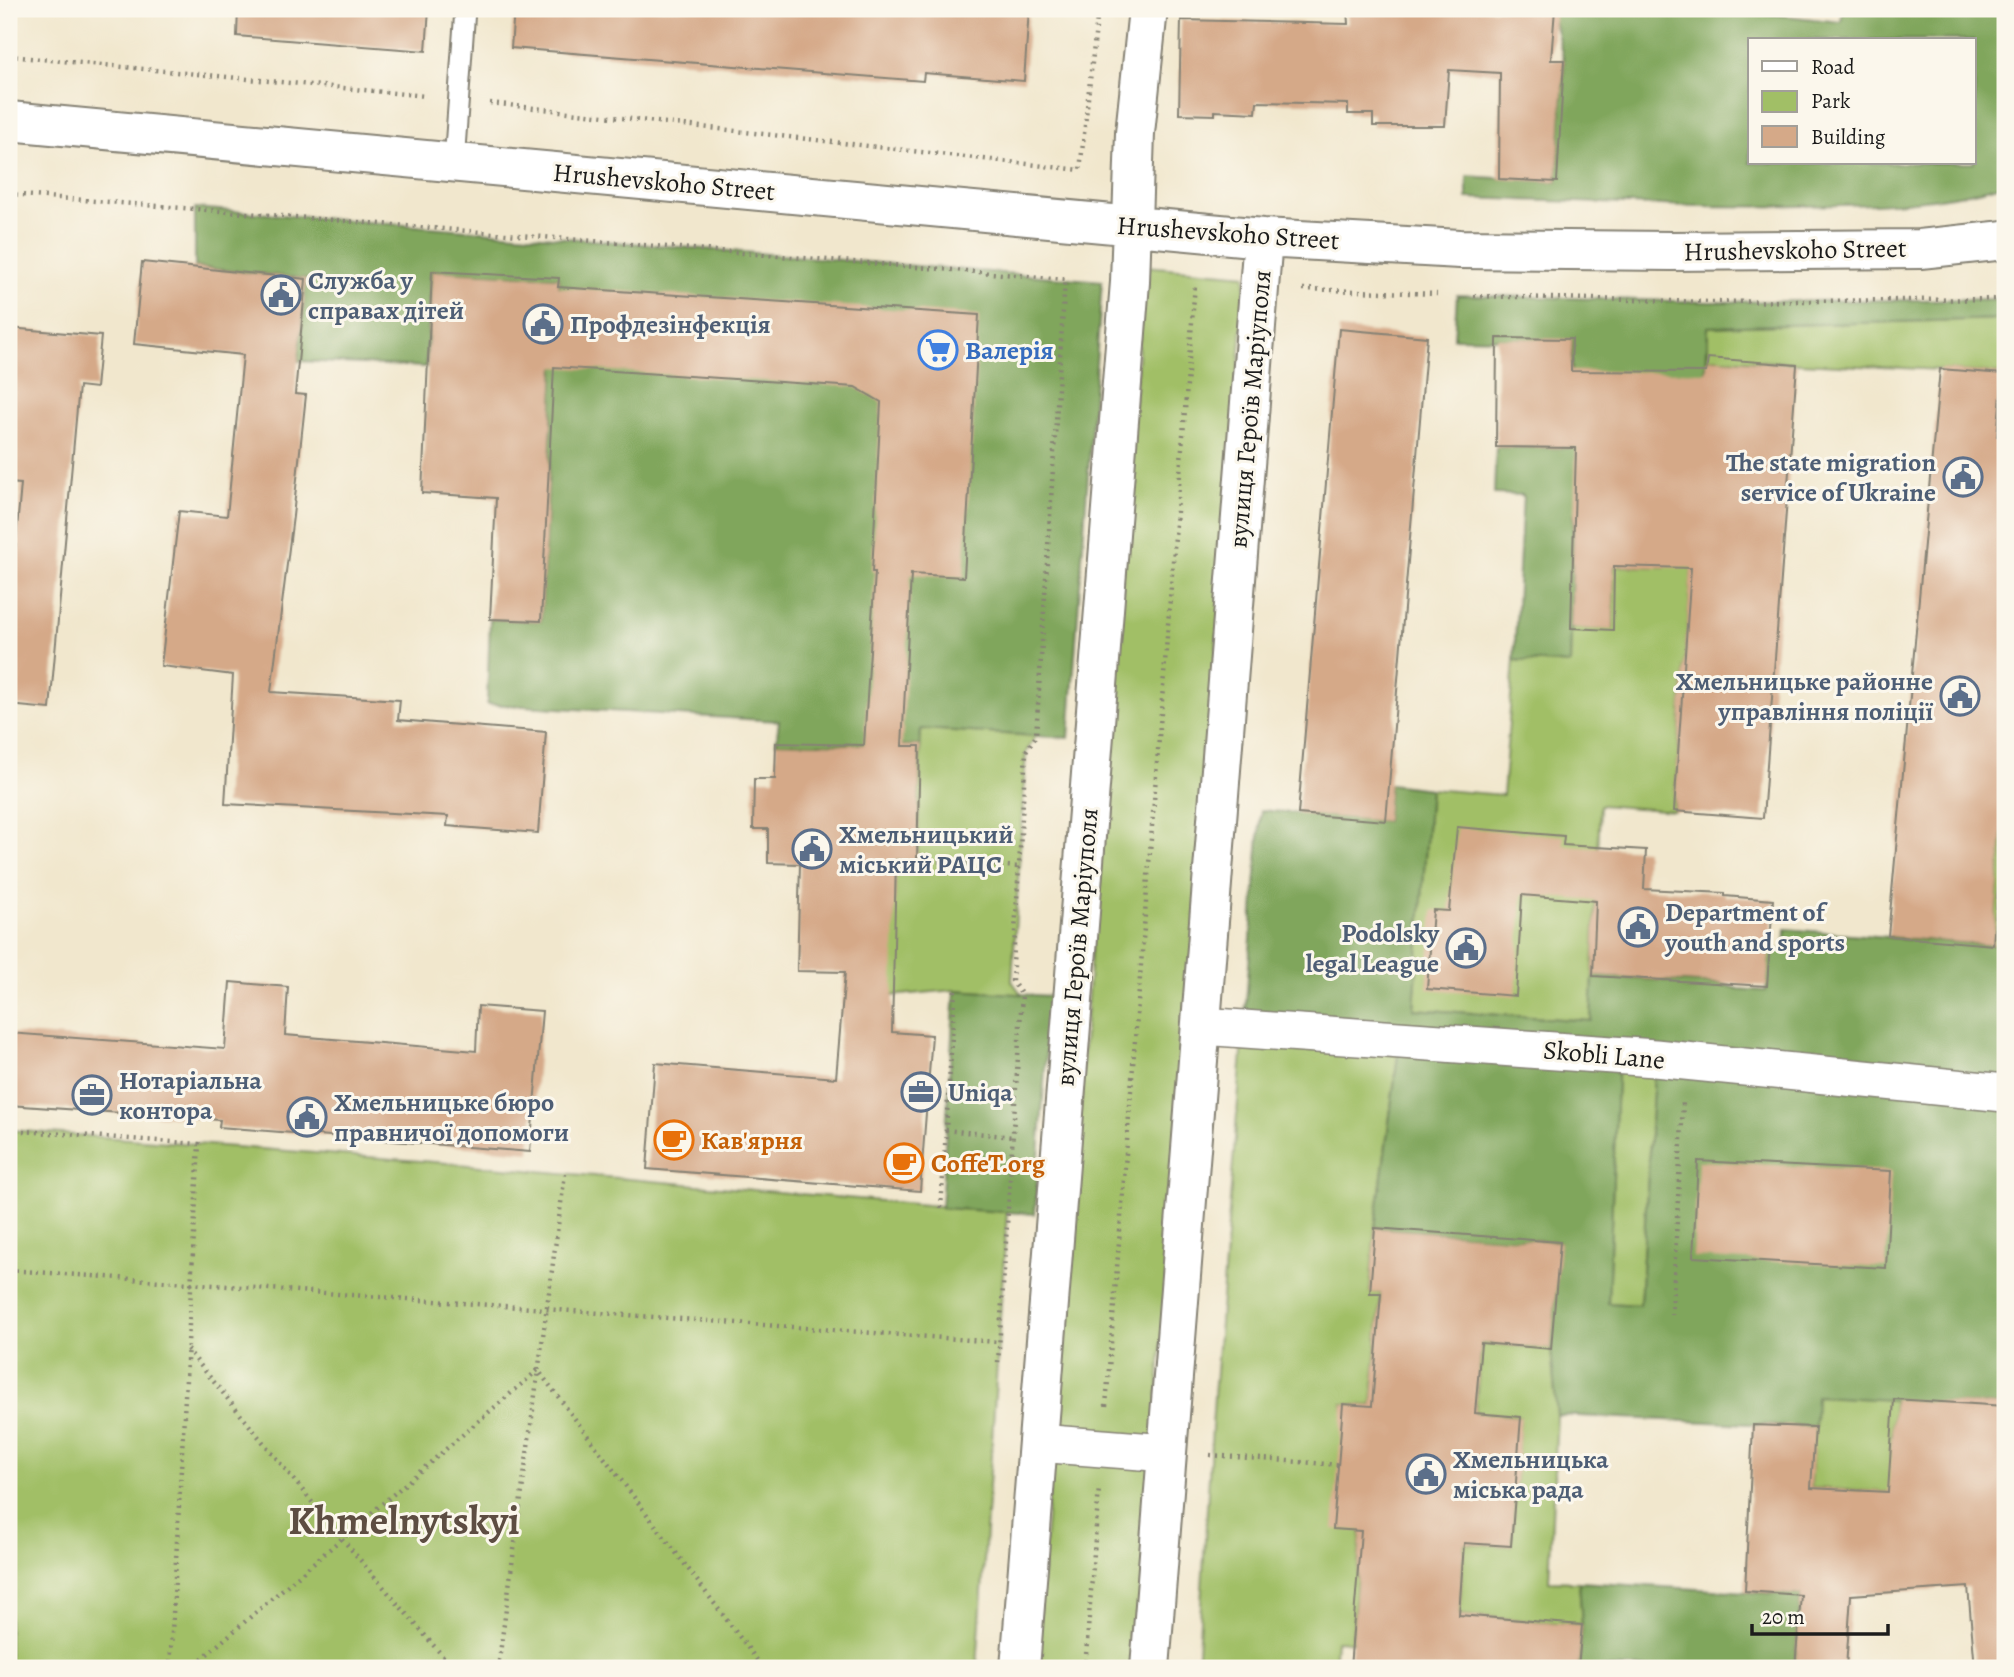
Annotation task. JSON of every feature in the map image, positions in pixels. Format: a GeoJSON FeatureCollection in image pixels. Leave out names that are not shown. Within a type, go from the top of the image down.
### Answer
{"type":"FeatureCollection","features":[{"type":"Feature","properties":{"kind":"street","name":"вулиця Героїв Маріуполя"},"geometry":{"type":"LineString","coordinates":[[1020,1668],[1134,226],[1135,132],[1148,9]]}},
{"type":"Feature","properties":{"kind":"street","name":"Hrushevskoho Street"},"geometry":{"type":"LineString","coordinates":[[9,121],[1263,238],[1460,248],[1671,251],[1920,249],[2005,240]]}},
{"type":"Feature","properties":{"kind":"street","name":"вулиця Героїв Маріуполя"},"geometry":{"type":"LineString","coordinates":[[1150,1668],[1263,238]]}},
{"type":"Feature","properties":{"kind":"street","name":"Skobli Lane"},"geometry":{"type":"LineString","coordinates":[[1201,1026],[1686,1062],[2005,1093]]}},
{"type":"Feature","properties":{"kind":"street"},"geometry":{"type":"LineString","coordinates":[[1038,1443],[1167,1453]]}},
{"type":"Feature","properties":{"kind":"lane"},"geometry":{"type":"LineString","coordinates":[[454,163],[465,9]]}},
{"type":"Feature","properties":{"kind":"path"},"geometry":{"type":"LineString","coordinates":[[9,55],[459,99],[1080,170],[1098,9]]}},
{"type":"Feature","properties":{"kind":"path"},"geometry":{"type":"LineString","coordinates":[[9,194],[1065,279],[1036,736],[1026,751],[1012,981],[1022,995],[998,1367]]}},
{"type":"Feature","properties":{"kind":"path"},"geometry":{"type":"LineString","coordinates":[[1085,1668],[1195,284]]}},
{"type":"Feature","properties":{"kind":"path"},"geometry":{"type":"LineString","coordinates":[[1301,288],[1444,295]]}},
{"type":"Feature","properties":{"kind":"path"},"geometry":{"type":"LineString","coordinates":[[1470,296],[1710,302],[2005,299]]}},
{"type":"Feature","properties":{"kind":"path"},"geometry":{"type":"LineString","coordinates":[[917,860],[1020,867]]}},
{"type":"Feature","properties":{"kind":"path"},"geometry":{"type":"LineString","coordinates":[[941,1208],[955,990]]}},
{"type":"Feature","properties":{"kind":"path"},"geometry":{"type":"LineString","coordinates":[[1672,1315],[1686,1062]]}},
{"type":"Feature","properties":{"kind":"path"},"geometry":{"type":"LineString","coordinates":[[9,1130],[199,1144],[170,1668]]}},
{"type":"Feature","properties":{"kind":"path"},"geometry":{"type":"LineString","coordinates":[[946,1130],[1013,1137]]}},
{"type":"Feature","properties":{"kind":"path"},"geometry":{"type":"LineString","coordinates":[[498,1668],[565,1174]]}},
{"type":"Feature","properties":{"kind":"path"},"geometry":{"type":"LineString","coordinates":[[9,1270],[998,1342]]}},
{"type":"Feature","properties":{"kind":"path"},"geometry":{"type":"LineString","coordinates":[[187,1349],[453,1668]]}},
{"type":"Feature","properties":{"kind":"path"},"geometry":{"type":"LineString","coordinates":[[191,1668],[538,1370]]}},
{"type":"Feature","properties":{"kind":"path"},"geometry":{"type":"LineString","coordinates":[[538,1370],[763,1668]]}},
{"type":"Feature","properties":{"kind":"path"},"geometry":{"type":"LineString","coordinates":[[1210,1455],[1339,1465]]}},
{"type":"Feature","properties":{"kind":"green space"},"geometry":{"type":"Polygon","coordinates":[[[1555,9],[1724,9],[1841,22],[1843,9],[2005,9],[2005,184],[1955,196],[1853,205],[1717,206],[1467,198],[1467,176],[1557,182],[1564,61],[1554,21],[1555,9]]]}},
{"type":"Feature","properties":{"kind":"green space"},"geometry":{"type":"Polygon","coordinates":[[[195,208],[1102,281],[1069,738],[921,729],[920,746],[776,743],[779,721],[487,704],[490,619],[541,621],[559,278],[432,271],[426,367],[298,361],[306,279],[195,267],[195,208]]]}},
{"type":"Feature","properties":{"kind":"green space"},"geometry":{"type":"Polygon","coordinates":[[[1145,266],[1246,275],[1136,1668],[1035,1668],[1145,266]]]}},
{"type":"Feature","properties":{"kind":"green space"},"geometry":{"type":"Polygon","coordinates":[[[1457,295],[1710,302],[2005,299],[2005,319],[1708,327],[1706,375],[1574,514],[1570,664],[1514,660],[1523,495],[1494,494],[1496,447],[1571,448],[1572,340],[1454,338],[1457,295]]]}},
{"type":"Feature","properties":{"kind":"green space"},"geometry":{"type":"Polygon","coordinates":[[[2005,319],[2005,436],[1997,436],[2003,374],[1708,358],[1708,327],[2005,319]]]}},
{"type":"Feature","properties":{"kind":"green space"},"geometry":{"type":"Polygon","coordinates":[[[1706,375],[1674,811],[1600,805],[1591,1021],[1414,1009],[1430,789],[1503,795],[1514,660],[1570,664],[1571,628],[1613,629],[1614,566],[1666,567],[1706,375]]]}},
{"type":"Feature","properties":{"kind":"green space"},"geometry":{"type":"Polygon","coordinates":[[[921,729],[1036,736],[1026,752],[1012,981],[1022,995],[955,990],[890,996],[896,860],[917,860],[921,729]]]}},
{"type":"Feature","properties":{"kind":"green space"},"geometry":{"type":"Polygon","coordinates":[[[1389,784],[1430,789],[1414,1009],[1591,1021],[1593,976],[1721,984],[1738,989],[1766,991],[1769,949],[1785,950],[1786,929],[2005,946],[2005,1406],[1816,1396],[1815,1427],[1557,1415],[1551,1349],[1559,1242],[1375,1228],[1400,1040],[1244,1028],[1261,810],[1386,821],[1389,784]],[[1618,1056],[1608,1303],[1640,1305],[1655,1058],[1618,1056]]]}},
{"type":"Feature","properties":{"kind":"green space"},"geometry":{"type":"Polygon","coordinates":[[[2005,804],[2005,946],[1993,945],[2005,804]]]}},
{"type":"Feature","properties":{"kind":"green space"},"geometry":{"type":"Polygon","coordinates":[[[955,990],[1050,996],[1035,1214],[941,1208],[955,990]]]}},
{"type":"Feature","properties":{"kind":"green space"},"geometry":{"type":"Polygon","coordinates":[[[1244,1028],[1400,1040],[1375,1228],[1370,1292],[1381,1293],[1372,1406],[1343,1404],[1361,1531],[1352,1642],[1336,1641],[1334,1668],[1197,1668],[1214,1396],[1244,1028]]]}},
{"type":"Feature","properties":{"kind":"green space"},"geometry":{"type":"Polygon","coordinates":[[[1618,1055],[1655,1058],[1640,1305],[1608,1303],[1618,1055]]]}},
{"type":"Feature","properties":{"kind":"green space"},"geometry":{"type":"Polygon","coordinates":[[[9,1130],[447,1163],[1007,1212],[977,1668],[9,1668],[9,1130]]]}},
{"type":"Feature","properties":{"kind":"green space"},"geometry":{"type":"Polygon","coordinates":[[[1481,1343],[1551,1349],[1557,1415],[1549,1581],[1579,1582],[1582,1625],[1459,1615],[1464,1543],[1511,1546],[1520,1417],[1475,1413],[1481,1343]]]}},
{"type":"Feature","properties":{"kind":"green space"},"geometry":{"type":"Polygon","coordinates":[[[1815,1396],[1894,1399],[1891,1456],[2005,1463],[2005,1499],[1811,1488],[1815,1396]]]}},
{"type":"Feature","properties":{"kind":"green space"},"geometry":{"type":"Polygon","coordinates":[[[1579,1582],[1801,1595],[1795,1668],[1578,1668],[1582,1625],[1579,1582]]]}},
{"type":"Feature","properties":{"kind":"building"},"geometry":{"type":"Polygon","coordinates":[[[238,9],[429,9],[426,51],[237,36],[238,9]]]}},
{"type":"Feature","properties":{"kind":"building"},"geometry":{"type":"Polygon","coordinates":[[[514,9],[1029,9],[1024,81],[924,73],[923,81],[511,48],[514,9]]]}},
{"type":"Feature","properties":{"kind":"building"},"geometry":{"type":"Polygon","coordinates":[[[1347,9],[1555,9],[1551,60],[1564,60],[1557,182],[1499,179],[1500,73],[1449,70],[1445,126],[1373,126],[1373,114],[1348,114],[1348,104],[1257,102],[1256,113],[1215,111],[1215,115],[1179,114],[1181,20],[1348,24],[1347,9]]]}},
{"type":"Feature","properties":{"kind":"building"},"geometry":{"type":"Polygon","coordinates":[[[142,262],[306,279],[295,394],[306,395],[271,692],[400,700],[398,720],[546,732],[538,833],[447,826],[448,816],[225,804],[233,675],[161,666],[179,511],[227,516],[243,355],[134,344],[142,262]]]}},
{"type":"Feature","properties":{"kind":"building"},"geometry":{"type":"Polygon","coordinates":[[[432,271],[559,278],[558,287],[979,315],[964,577],[911,574],[902,746],[920,746],[917,860],[896,860],[892,1032],[932,1035],[920,1191],[647,1169],[655,1063],[836,1078],[845,972],[797,971],[800,864],[768,863],[768,829],[753,829],[754,779],[775,779],[776,743],[864,745],[875,572],[872,572],[881,402],[855,387],[554,367],[541,621],[490,619],[496,498],[422,493],[432,271]]]}},
{"type":"Feature","properties":{"kind":"building"},"geometry":{"type":"Polygon","coordinates":[[[9,328],[101,336],[96,388],[79,386],[50,709],[9,705],[9,617],[21,484],[9,483],[9,328]]]}},
{"type":"Feature","properties":{"kind":"building"},"geometry":{"type":"Polygon","coordinates":[[[1339,329],[1427,337],[1386,821],[1298,814],[1339,329]]]}},
{"type":"Feature","properties":{"kind":"building"},"geometry":{"type":"Polygon","coordinates":[[[1497,338],[1572,339],[1571,371],[1706,372],[1708,358],[1797,365],[1763,818],[1674,811],[1691,568],[1614,566],[1613,630],[1571,628],[1576,448],[1496,447],[1497,338]]]}},
{"type":"Feature","properties":{"kind":"building"},"geometry":{"type":"Polygon","coordinates":[[[1940,369],[2003,374],[1997,436],[2005,436],[2005,804],[1993,945],[1888,936],[1940,369]]]}},
{"type":"Feature","properties":{"kind":"building"},"geometry":{"type":"Polygon","coordinates":[[[1457,827],[1564,836],[1563,845],[1646,850],[1644,889],[1725,893],[1725,896],[1773,900],[1767,986],[1593,976],[1596,901],[1522,895],[1516,996],[1427,989],[1433,910],[1449,911],[1457,827]]]}},
{"type":"Feature","properties":{"kind":"building"},"geometry":{"type":"Polygon","coordinates":[[[230,982],[288,987],[285,1035],[476,1051],[478,1006],[542,1011],[530,1152],[219,1127],[220,1120],[9,1105],[9,1033],[225,1049],[230,982]]]}},
{"type":"Feature","properties":{"kind":"building"},"geometry":{"type":"Polygon","coordinates":[[[1698,1161],[1891,1171],[1886,1268],[1693,1257],[1698,1161]]]}},
{"type":"Feature","properties":{"kind":"building"},"geometry":{"type":"Polygon","coordinates":[[[1375,1228],[1560,1242],[1551,1349],[1481,1343],[1475,1413],[1521,1417],[1511,1546],[1464,1543],[1459,1615],[1582,1625],[1578,1668],[1350,1668],[1361,1531],[1333,1529],[1343,1404],[1372,1406],[1381,1293],[1370,1293],[1375,1228]]]}},
{"type":"Feature","properties":{"kind":"building"},"geometry":{"type":"Polygon","coordinates":[[[1894,1399],[2005,1406],[2005,1668],[1975,1668],[1968,1587],[1851,1595],[1846,1668],[1795,1668],[1801,1595],[1745,1591],[1753,1425],[1815,1427],[1811,1488],[1888,1492],[1894,1399]]]}},
{"type":"Feature","properties":{"kind":"place","name":"Служба у справах дітей"},"geometry":{"type":"Point","coordinates":[281,295]}},
{"type":"Feature","properties":{"kind":"place","name":"Профдезінфекція"},"geometry":{"type":"Point","coordinates":[543,324]}},
{"type":"Feature","properties":{"kind":"place","name":"Валерія"},"geometry":{"type":"Point","coordinates":[938,350]}},
{"type":"Feature","properties":{"kind":"place","name":"The state migration service of Ukraine"},"geometry":{"type":"Point","coordinates":[1963,477]}},
{"type":"Feature","properties":{"kind":"place","name":"Хмельницьке районне управління поліції"},"geometry":{"type":"Point","coordinates":[1960,696]}},
{"type":"Feature","properties":{"kind":"place","name":"Хмельницький міський РАЦС"},"geometry":{"type":"Point","coordinates":[812,849]}},
{"type":"Feature","properties":{"kind":"place","name":"Department of youth and sports"},"geometry":{"type":"Point","coordinates":[1638,927]}},
{"type":"Feature","properties":{"kind":"place","name":"Podolsky legal League"},"geometry":{"type":"Point","coordinates":[1466,948]}},
{"type":"Feature","properties":{"kind":"place","name":"Uniqa"},"geometry":{"type":"Point","coordinates":[921,1092]}},
{"type":"Feature","properties":{"kind":"place","name":"Нотаріальна контора"},"geometry":{"type":"Point","coordinates":[92,1095]}},
{"type":"Feature","properties":{"kind":"place","name":"Хмельницьке бюро правничої допомоги"},"geometry":{"type":"Point","coordinates":[307,1117]}},
{"type":"Feature","properties":{"kind":"place","name":"Кав'ярня"},"geometry":{"type":"Point","coordinates":[674,1140]}},
{"type":"Feature","properties":{"kind":"place","name":"CoffeT.org"},"geometry":{"type":"Point","coordinates":[904,1163]}},
{"type":"Feature","properties":{"kind":"place","name":"Хмельницька міська рада"},"geometry":{"type":"Point","coordinates":[1426,1474]}},
{"type":"Feature","properties":{"kind":"district","name":"Khmelnytskyi"},"geometry":{"type":"Point","coordinates":[404,1520]}}]}
